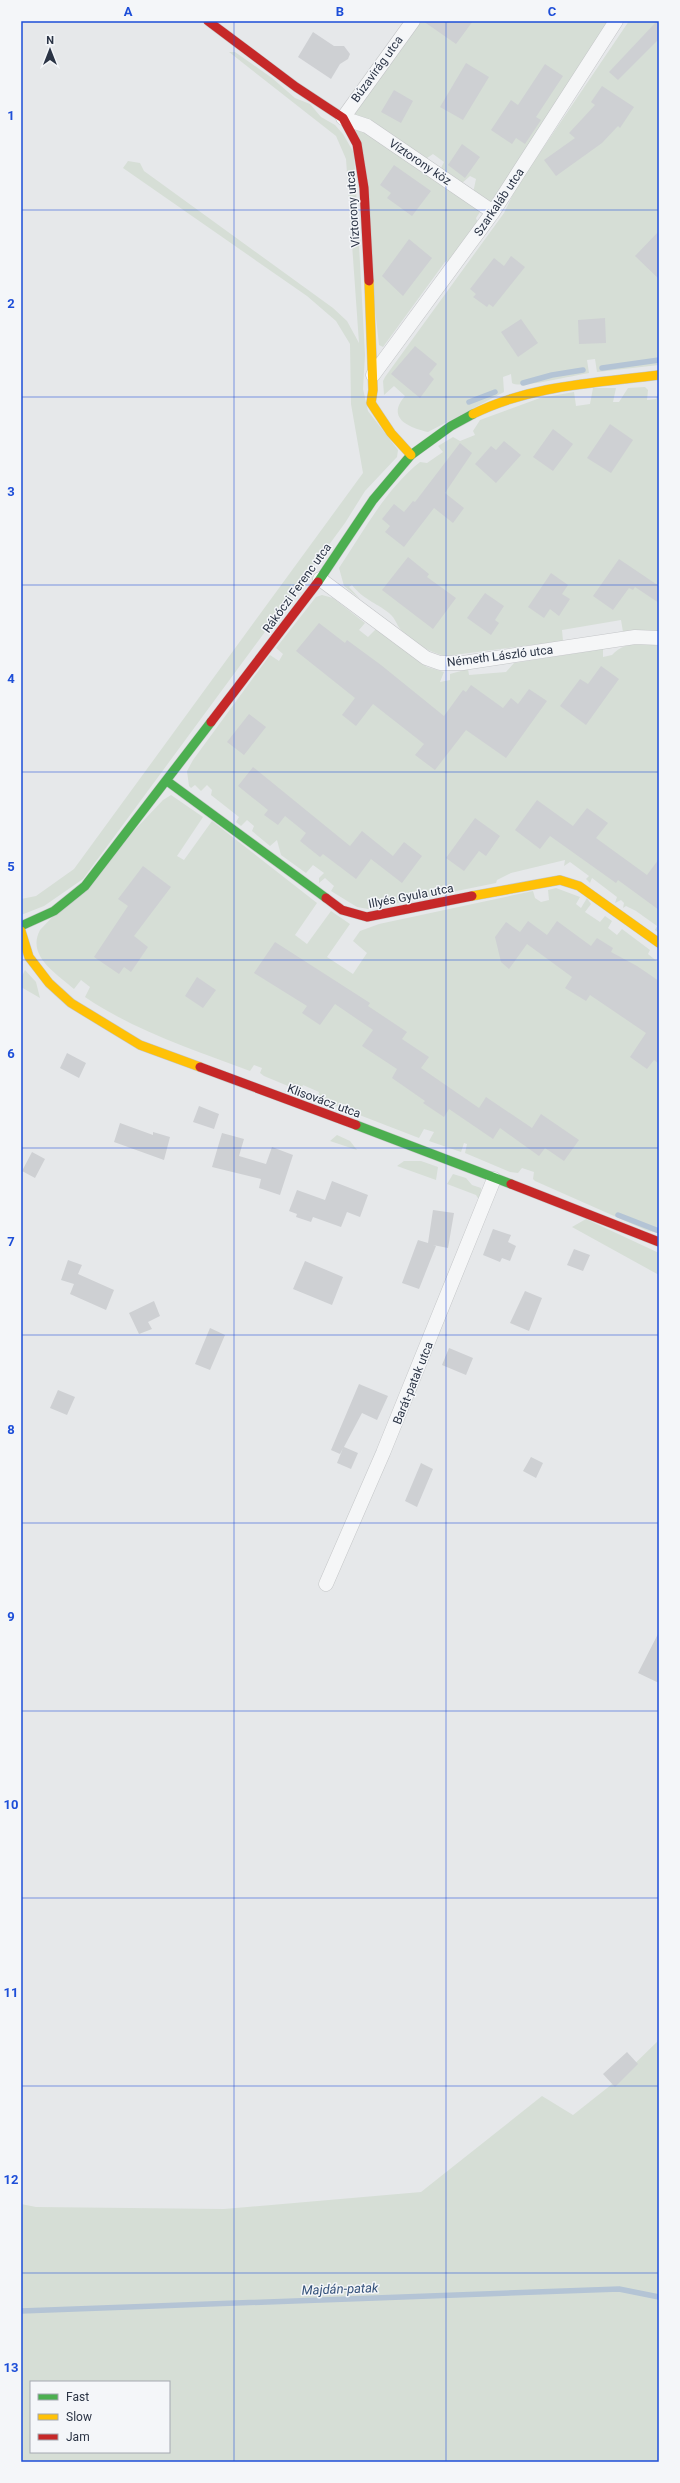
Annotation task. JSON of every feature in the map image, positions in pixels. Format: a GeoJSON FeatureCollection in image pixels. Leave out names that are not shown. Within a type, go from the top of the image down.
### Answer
{"type":"FeatureCollection","features":[{"type":"Feature","properties":{"kind":"street"},"geometry":{"type":"LineString","coordinates":[[208,21],[296,87],[343,118]]}},
{"type":"Feature","properties":{"kind":"street","name":"Búzavirág utca"},"geometry":{"type":"LineString","coordinates":[[343,118],[413,21]]}},
{"type":"Feature","properties":{"kind":"street","name":"Szarkaláb utca"},"geometry":{"type":"LineString","coordinates":[[373,376],[494,212],[616,21]]}},
{"type":"Feature","properties":{"kind":"street","name":"Víztorony köz"},"geometry":{"type":"LineString","coordinates":[[343,118],[367,126],[494,212]]}},
{"type":"Feature","properties":{"kind":"street","name":"Víztorony utca"},"geometry":{"type":"LineString","coordinates":[[343,118],[356,144],[363,174],[373,376],[371,403],[391,434],[411,455]]}},
{"type":"Feature","properties":{"kind":"street","name":"Rákóczi Ferenc utca"},"geometry":{"type":"LineString","coordinates":[[21,926],[54,911],[85,886],[167,781],[320,579],[373,500],[411,455],[452,426],[475,413],[511,398],[550,388],[659,375]]}},
{"type":"Feature","properties":{"kind":"street","name":"Németh László utca"},"geometry":{"type":"LineString","coordinates":[[320,579],[426,658],[440,663],[454,664],[635,637],[659,638]]}},
{"type":"Feature","properties":{"kind":"street","name":"Illyés Gyula utca"},"geometry":{"type":"LineString","coordinates":[[167,781],[342,910],[357,916],[368,917],[546,881],[560,880],[579,886],[659,943]]}},
{"type":"Feature","properties":{"kind":"street","name":"Klisovácz utca"},"geometry":{"type":"LineString","coordinates":[[21,931],[29,957],[49,983],[78,1008],[140,1045],[400,1141],[494,1179],[659,1242]]}},
{"type":"Feature","properties":{"kind":"street","name":"Barát-patak utca"},"geometry":{"type":"LineString","coordinates":[[326,1584],[383,1453],[494,1179]]}},
{"type":"Feature","properties":{"kind":"shaded area"},"geometry":{"type":"Polygon","coordinates":[[[419,21],[611,21],[492,203],[473,193],[476,179],[470,176],[461,184],[441,168],[444,162],[433,154],[424,160],[354,114],[419,21]]]}},
{"type":"Feature","properties":{"kind":"shaded area"},"geometry":{"type":"Polygon","coordinates":[[[629,21],[659,21],[659,365],[597,372],[595,359],[587,360],[589,373],[525,384],[512,383],[511,374],[503,377],[504,392],[428,432],[407,424],[399,416],[398,410],[405,396],[394,386],[384,395],[383,381],[385,377],[504,213],[516,188],[629,21]]]}},
{"type":"Feature","properties":{"kind":"shaded area"},"geometry":{"type":"Polygon","coordinates":[[[229,52],[235,52],[272,78],[295,98],[310,104],[321,117],[335,125],[343,134],[354,153],[365,355],[363,389],[368,411],[398,450],[397,457],[365,491],[345,523],[83,879],[44,906],[21,915],[21,899],[36,896],[74,869],[363,473],[351,404],[350,344],[336,321],[307,296],[123,168],[128,161],[140,163],[144,171],[333,308],[347,321],[359,343],[346,159],[336,136],[229,52]]]}},
{"type":"Feature","properties":{"kind":"shaded area"},"geometry":{"type":"Polygon","coordinates":[[[355,126],[482,209],[476,218],[478,223],[452,259],[445,262],[383,347],[379,345],[355,126]]]}},
{"type":"Feature","properties":{"kind":"shaded area"},"geometry":{"type":"Polygon","coordinates":[[[645,387],[648,390],[647,400],[656,399],[659,390],[659,631],[623,632],[621,620],[562,630],[563,641],[446,656],[427,650],[416,643],[401,630],[393,617],[384,609],[365,598],[352,585],[349,587],[360,599],[344,586],[339,568],[366,526],[396,485],[408,473],[420,462],[427,463],[443,452],[438,446],[453,437],[460,441],[475,435],[473,431],[480,420],[540,398],[574,392],[576,406],[590,404],[593,388],[616,388],[613,402],[619,402],[628,388],[645,387]]]}},
{"type":"Feature","properties":{"kind":"shaded area"},"geometry":{"type":"Polygon","coordinates":[[[322,595],[333,598],[365,623],[359,630],[368,637],[376,629],[427,667],[444,672],[440,682],[450,680],[450,674],[468,669],[469,675],[506,672],[514,663],[603,649],[603,657],[612,655],[627,645],[634,644],[659,646],[659,933],[655,930],[657,926],[636,911],[626,906],[623,908],[624,903],[621,900],[615,903],[617,897],[592,878],[590,883],[586,879],[589,876],[570,862],[564,866],[565,860],[511,873],[497,880],[496,883],[368,909],[357,907],[331,891],[334,886],[325,878],[319,883],[319,878],[324,873],[313,865],[306,873],[281,855],[277,840],[270,846],[252,831],[254,826],[247,820],[241,826],[236,822],[239,817],[211,795],[212,790],[207,785],[201,791],[195,785],[191,788],[189,786],[187,771],[193,760],[270,655],[279,661],[283,654],[276,648],[316,597],[322,595]]]}},
{"type":"Feature","properties":{"kind":"shaded area"},"geometry":{"type":"Polygon","coordinates":[[[171,795],[203,817],[177,856],[184,860],[212,821],[317,903],[295,935],[307,944],[331,911],[350,924],[327,957],[353,974],[367,953],[353,941],[360,931],[379,924],[533,891],[535,898],[541,902],[549,900],[548,890],[556,888],[580,897],[576,904],[581,908],[587,898],[591,904],[585,912],[600,922],[605,916],[612,921],[608,928],[617,935],[622,929],[650,950],[648,954],[659,963],[659,1233],[648,1231],[535,1181],[533,1179],[534,1172],[522,1168],[518,1173],[510,1172],[465,1153],[467,1144],[464,1143],[461,1152],[429,1141],[434,1132],[424,1129],[419,1138],[318,1099],[319,1092],[303,1085],[300,1091],[264,1076],[260,1073],[262,1068],[254,1065],[250,1071],[144,1030],[85,997],[90,987],[81,980],[74,989],[52,971],[45,964],[37,948],[37,939],[40,930],[163,800],[171,795]]]}},
{"type":"Feature","properties":{"kind":"shaded area"},"geometry":{"type":"Polygon","coordinates":[[[25,970],[36,982],[40,998],[21,987],[21,978],[25,970]]]}},
{"type":"Feature","properties":{"kind":"shaded area"},"geometry":{"type":"Polygon","coordinates":[[[337,1135],[350,1141],[357,1150],[330,1141],[337,1135]]]}},
{"type":"Feature","properties":{"kind":"shaded area"},"geometry":{"type":"Polygon","coordinates":[[[404,1161],[421,1161],[438,1167],[436,1180],[397,1166],[404,1161]]]}},
{"type":"Feature","properties":{"kind":"shaded area"},"geometry":{"type":"Polygon","coordinates":[[[453,1174],[466,1178],[472,1185],[481,1188],[480,1201],[476,1195],[447,1184],[453,1174]]]}},
{"type":"Feature","properties":{"kind":"shaded area"},"geometry":{"type":"Polygon","coordinates":[[[586,1219],[659,1253],[659,1275],[572,1227],[586,1219]]]}},
{"type":"Feature","properties":{"kind":"shaded area"},"geometry":{"type":"Polygon","coordinates":[[[659,2040],[659,2462],[21,2462],[21,2204],[36,2207],[224,2209],[421,2192],[542,2096],[573,2115],[621,2077],[659,2040]]]}},
{"type":"Feature","properties":{"kind":"building"},"geometry":{"type":"Polygon","coordinates":[[[423,21],[473,21],[456,44],[423,21]]]}},
{"type":"Feature","properties":{"kind":"building"},"geometry":{"type":"Polygon","coordinates":[[[657,21],[659,39],[618,80],[609,72],[657,21]]]}},
{"type":"Feature","properties":{"kind":"building"},"geometry":{"type":"Polygon","coordinates":[[[313,32],[334,46],[344,46],[350,54],[348,59],[340,64],[331,79],[298,57],[313,32]]]}},
{"type":"Feature","properties":{"kind":"building"},"geometry":{"type":"Polygon","coordinates":[[[466,63],[489,77],[463,120],[440,107],[466,63]]]}},
{"type":"Feature","properties":{"kind":"building"},"geometry":{"type":"Polygon","coordinates":[[[545,64],[563,76],[536,117],[541,120],[525,144],[516,138],[512,144],[491,130],[511,100],[518,105],[545,64]]]}},
{"type":"Feature","properties":{"kind":"building"},"geometry":{"type":"Polygon","coordinates":[[[602,86],[634,107],[620,128],[618,126],[602,143],[556,176],[544,160],[575,138],[569,133],[595,105],[591,102],[602,86]]]}},
{"type":"Feature","properties":{"kind":"building"},"geometry":{"type":"Polygon","coordinates":[[[394,90],[413,101],[401,123],[381,112],[394,90]]]}},
{"type":"Feature","properties":{"kind":"building"},"geometry":{"type":"Polygon","coordinates":[[[462,144],[480,157],[465,178],[448,165],[462,144]]]}},
{"type":"Feature","properties":{"kind":"building"},"geometry":{"type":"Polygon","coordinates":[[[394,165],[431,191],[412,216],[387,198],[391,193],[380,185],[394,165]]]}},
{"type":"Feature","properties":{"kind":"building"},"geometry":{"type":"Polygon","coordinates":[[[659,231],[659,279],[635,256],[659,231]]]}},
{"type":"Feature","properties":{"kind":"building"},"geometry":{"type":"Polygon","coordinates":[[[409,239],[432,258],[403,296],[382,276],[409,239]]]}},
{"type":"Feature","properties":{"kind":"building"},"geometry":{"type":"Polygon","coordinates":[[[511,256],[525,267],[493,307],[489,304],[487,307],[473,297],[476,294],[470,289],[494,258],[504,266],[511,256]]]}},
{"type":"Feature","properties":{"kind":"building"},"geometry":{"type":"Polygon","coordinates":[[[605,318],[606,343],[579,344],[578,320],[605,318]]]}},
{"type":"Feature","properties":{"kind":"building"},"geometry":{"type":"Polygon","coordinates":[[[521,319],[538,343],[518,357],[501,332],[521,319]]]}},
{"type":"Feature","properties":{"kind":"building"},"geometry":{"type":"Polygon","coordinates":[[[415,346],[437,364],[429,374],[434,379],[420,398],[391,374],[415,346]]]}},
{"type":"Feature","properties":{"kind":"building"},"geometry":{"type":"Polygon","coordinates":[[[610,424],[633,440],[611,473],[587,458],[610,424]]]}},
{"type":"Feature","properties":{"kind":"building"},"geometry":{"type":"Polygon","coordinates":[[[553,429],[573,444],[553,471],[533,457],[553,429]]]}},
{"type":"Feature","properties":{"kind":"building"},"geometry":{"type":"Polygon","coordinates":[[[504,441],[521,455],[496,483],[475,464],[491,446],[496,450],[504,441]]]}},
{"type":"Feature","properties":{"kind":"building"},"geometry":{"type":"Polygon","coordinates":[[[460,443],[472,453],[445,493],[464,508],[453,523],[434,508],[404,547],[385,532],[390,526],[382,519],[394,504],[404,512],[413,501],[415,502],[460,443]]]}},
{"type":"Feature","properties":{"kind":"building"},"geometry":{"type":"Polygon","coordinates":[[[408,557],[429,574],[427,577],[456,598],[433,629],[382,590],[408,557]]]}},
{"type":"Feature","properties":{"kind":"building"},"geometry":{"type":"Polygon","coordinates":[[[619,559],[659,586],[659,603],[635,587],[633,590],[629,588],[613,610],[593,596],[619,559]]]}},
{"type":"Feature","properties":{"kind":"building"},"geometry":{"type":"Polygon","coordinates":[[[551,573],[568,585],[562,594],[570,599],[559,616],[550,609],[544,618],[528,607],[551,573]]]}},
{"type":"Feature","properties":{"kind":"building"},"geometry":{"type":"Polygon","coordinates":[[[485,593],[504,606],[495,620],[499,623],[491,635],[467,618],[485,593]]]}},
{"type":"Feature","properties":{"kind":"building"},"geometry":{"type":"Polygon","coordinates":[[[319,623],[345,643],[347,640],[381,665],[444,716],[463,690],[466,692],[471,685],[503,708],[511,698],[518,704],[529,689],[547,701],[506,758],[466,730],[435,770],[415,755],[424,744],[373,704],[356,726],[342,715],[355,698],[296,651],[319,623]]]}},
{"type":"Feature","properties":{"kind":"building"},"geometry":{"type":"Polygon","coordinates":[[[601,666],[619,679],[586,725],[560,706],[580,679],[588,684],[601,666]]]}},
{"type":"Feature","properties":{"kind":"building"},"geometry":{"type":"Polygon","coordinates":[[[249,714],[266,727],[244,755],[227,742],[249,714]]]}},
{"type":"Feature","properties":{"kind":"building"},"geometry":{"type":"Polygon","coordinates":[[[253,767],[350,846],[362,831],[393,856],[404,842],[422,856],[402,883],[371,859],[356,879],[323,854],[320,857],[300,841],[306,833],[285,816],[278,825],[264,815],[268,810],[238,786],[253,767]]]}},
{"type":"Feature","properties":{"kind":"building"},"geometry":{"type":"Polygon","coordinates":[[[537,800],[573,826],[587,808],[608,823],[596,838],[647,875],[659,859],[659,910],[618,880],[616,883],[550,836],[540,849],[515,830],[537,800]]]}},
{"type":"Feature","properties":{"kind":"building"},"geometry":{"type":"Polygon","coordinates":[[[475,818],[500,836],[486,856],[479,851],[464,871],[446,858],[475,818]]]}},
{"type":"Feature","properties":{"kind":"building"},"geometry":{"type":"Polygon","coordinates":[[[143,866],[171,887],[134,936],[148,947],[131,972],[124,967],[119,974],[94,957],[128,906],[118,899],[143,866]]]}},
{"type":"Feature","properties":{"kind":"building"},"geometry":{"type":"Polygon","coordinates":[[[528,921],[547,935],[557,921],[591,946],[597,938],[613,948],[611,952],[637,966],[659,981],[659,1064],[654,1060],[647,1069],[630,1057],[646,1033],[590,995],[586,1001],[565,988],[572,977],[527,944],[509,969],[501,962],[495,937],[506,922],[520,932],[528,921]]]}},
{"type":"Feature","properties":{"kind":"building"},"geometry":{"type":"Polygon","coordinates":[[[275,942],[370,1003],[368,1006],[407,1032],[402,1039],[429,1057],[421,1068],[479,1108],[486,1097],[532,1128],[541,1114],[579,1140],[564,1161],[545,1148],[539,1156],[500,1128],[493,1139],[449,1109],[444,1117],[423,1103],[425,1101],[392,1078],[397,1069],[362,1046],[373,1030],[335,1004],[320,1025],[302,1013],[307,1006],[254,973],[275,942]]]}},
{"type":"Feature","properties":{"kind":"building"},"geometry":{"type":"Polygon","coordinates":[[[197,977],[216,990],[203,1008],[185,996],[197,977]]]}},
{"type":"Feature","properties":{"kind":"building"},"geometry":{"type":"Polygon","coordinates":[[[67,1053],[86,1063],[79,1078],[60,1068],[67,1053]]]}},
{"type":"Feature","properties":{"kind":"building"},"geometry":{"type":"Polygon","coordinates":[[[199,1106],[219,1114],[214,1129],[193,1122],[199,1106]]]}},
{"type":"Feature","properties":{"kind":"building"},"geometry":{"type":"Polygon","coordinates":[[[120,1123],[153,1135],[153,1132],[170,1137],[164,1160],[114,1142],[120,1123]]]}},
{"type":"Feature","properties":{"kind":"building"},"geometry":{"type":"Polygon","coordinates":[[[222,1133],[244,1139],[239,1156],[266,1164],[272,1147],[293,1155],[280,1195],[259,1188],[261,1179],[212,1167],[222,1133]]]}},
{"type":"Feature","properties":{"kind":"building"},"geometry":{"type":"Polygon","coordinates":[[[32,1152],[45,1159],[35,1178],[22,1171],[32,1152]]]}},
{"type":"Feature","properties":{"kind":"building"},"geometry":{"type":"Polygon","coordinates":[[[332,1181],[368,1195],[360,1217],[347,1212],[341,1227],[313,1217],[311,1222],[296,1217],[297,1214],[289,1211],[297,1190],[325,1200],[332,1181]]]}},
{"type":"Feature","properties":{"kind":"building"},"geometry":{"type":"Polygon","coordinates":[[[433,1210],[454,1213],[448,1248],[433,1245],[436,1246],[419,1289],[402,1283],[418,1240],[428,1243],[433,1210]]]}},
{"type":"Feature","properties":{"kind":"building"},"geometry":{"type":"Polygon","coordinates":[[[493,1229],[511,1235],[508,1242],[516,1246],[510,1261],[502,1258],[500,1262],[483,1255],[493,1229]]]}},
{"type":"Feature","properties":{"kind":"building"},"geometry":{"type":"Polygon","coordinates":[[[574,1249],[590,1255],[583,1271],[567,1265],[574,1249]]]}},
{"type":"Feature","properties":{"kind":"building"},"geometry":{"type":"Polygon","coordinates":[[[68,1260],[82,1265],[78,1274],[114,1290],[106,1310],[70,1294],[74,1284],[61,1280],[68,1260]]]}},
{"type":"Feature","properties":{"kind":"building"},"geometry":{"type":"Polygon","coordinates":[[[305,1261],[343,1277],[332,1305],[293,1289],[305,1261]]]}},
{"type":"Feature","properties":{"kind":"building"},"geometry":{"type":"Polygon","coordinates":[[[525,1291],[542,1298],[529,1331],[510,1323],[525,1291]]]}},
{"type":"Feature","properties":{"kind":"building"},"geometry":{"type":"Polygon","coordinates":[[[154,1301],[160,1316],[148,1322],[152,1329],[139,1334],[129,1313],[154,1301]]]}},
{"type":"Feature","properties":{"kind":"building"},"geometry":{"type":"Polygon","coordinates":[[[210,1328],[225,1335],[210,1370],[195,1364],[210,1328]]]}},
{"type":"Feature","properties":{"kind":"building"},"geometry":{"type":"Polygon","coordinates":[[[449,1348],[473,1358],[466,1375],[442,1365],[449,1348]]]}},
{"type":"Feature","properties":{"kind":"building"},"geometry":{"type":"Polygon","coordinates":[[[359,1384],[388,1396],[377,1420],[362,1413],[344,1447],[358,1453],[351,1469],[337,1463],[343,1448],[340,1454],[331,1450],[359,1384]]]}},
{"type":"Feature","properties":{"kind":"building"},"geometry":{"type":"Polygon","coordinates":[[[58,1390],[75,1397],[67,1415],[50,1408],[58,1390]]]}},
{"type":"Feature","properties":{"kind":"building"},"geometry":{"type":"Polygon","coordinates":[[[531,1457],[543,1463],[536,1478],[523,1471],[531,1457]]]}},
{"type":"Feature","properties":{"kind":"building"},"geometry":{"type":"Polygon","coordinates":[[[421,1463],[433,1469],[417,1507],[405,1501],[421,1463]]]}},
{"type":"Feature","properties":{"kind":"building"},"geometry":{"type":"Polygon","coordinates":[[[659,1632],[659,1683],[638,1673],[659,1632]]]}},
{"type":"Feature","properties":{"kind":"building"},"geometry":{"type":"Polygon","coordinates":[[[627,2052],[638,2064],[615,2087],[603,2074],[627,2052]]]}},
{"type":"Feature","properties":{"kind":"waterway"},"geometry":{"type":"LineString","coordinates":[[602,368],[659,360]]}},
{"type":"Feature","properties":{"kind":"waterway"},"geometry":{"type":"LineString","coordinates":[[523,383],[552,375],[583,370]]}},
{"type":"Feature","properties":{"kind":"waterway"},"geometry":{"type":"LineString","coordinates":[[469,402],[495,392]]}},
{"type":"Feature","properties":{"kind":"waterway"},"geometry":{"type":"LineString","coordinates":[[618,1215],[659,1231]]}},
{"type":"Feature","properties":{"kind":"waterway","name":"Majdán-patak"},"geometry":{"type":"LineString","coordinates":[[21,2311],[619,2289],[659,2297]]}},
{"type":"Feature","properties":{"kind":"traffic: fast"},"geometry":{"type":"LineString","coordinates":[[318,582],[373,500],[411,455],[451,426],[473,414]]}},
{"type":"Feature","properties":{"kind":"traffic: fast"},"geometry":{"type":"LineString","coordinates":[[21,926],[54,911],[85,886],[211,722]]}},
{"type":"Feature","properties":{"kind":"traffic: fast"},"geometry":{"type":"LineString","coordinates":[[167,781],[326,898]]}},
{"type":"Feature","properties":{"kind":"traffic: fast"},"geometry":{"type":"LineString","coordinates":[[356,1125],[511,1184]]}},
{"type":"Feature","properties":{"kind":"traffic: slow"},"geometry":{"type":"LineString","coordinates":[[369,281],[373,390],[371,403],[391,433],[411,455]]}},
{"type":"Feature","properties":{"kind":"traffic: slow"},"geometry":{"type":"LineString","coordinates":[[473,414],[495,404],[541,391],[588,383],[659,375]]}},
{"type":"Feature","properties":{"kind":"traffic: slow"},"geometry":{"type":"LineString","coordinates":[[472,896],[560,880],[579,886],[659,943]]}},
{"type":"Feature","properties":{"kind":"traffic: slow"},"geometry":{"type":"LineString","coordinates":[[21,931],[29,957],[49,983],[71,1003],[140,1045],[200,1067]]}},
{"type":"Feature","properties":{"kind":"traffic: jam"},"geometry":{"type":"LineString","coordinates":[[208,21],[296,87],[343,118],[357,144],[364,188],[369,281]]}},
{"type":"Feature","properties":{"kind":"traffic: jam"},"geometry":{"type":"LineString","coordinates":[[211,722],[318,582]]}},
{"type":"Feature","properties":{"kind":"traffic: jam"},"geometry":{"type":"LineString","coordinates":[[326,898],[342,910],[367,917],[472,896]]}},
{"type":"Feature","properties":{"kind":"traffic: jam"},"geometry":{"type":"LineString","coordinates":[[200,1067],[356,1125]]}},
{"type":"Feature","properties":{"kind":"traffic: jam"},"geometry":{"type":"LineString","coordinates":[[511,1184],[659,1242]]}}]}
